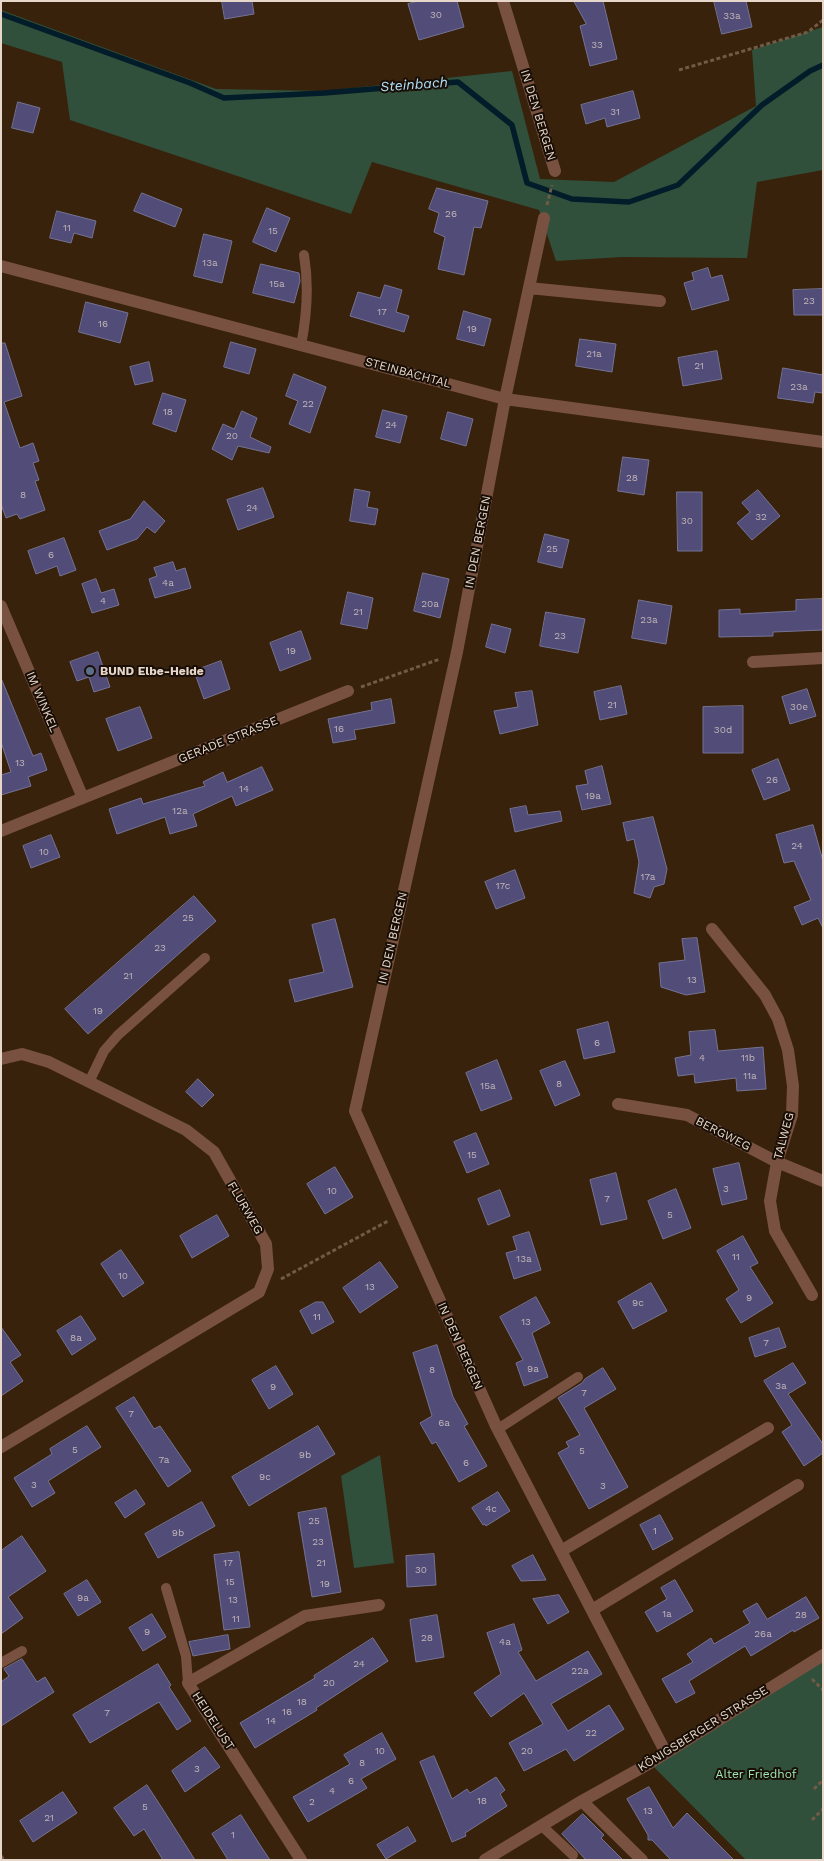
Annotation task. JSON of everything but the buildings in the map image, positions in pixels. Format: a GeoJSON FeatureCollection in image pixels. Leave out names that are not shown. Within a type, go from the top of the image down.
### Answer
{"type":"FeatureCollection","features":[{"type":"Feature","properties":{"kind":"street","name":"IN DEN BERGEN"},"geometry":{"type":"LineString","coordinates":[[503,1],[555,171]]}},
{"type":"Feature","properties":{"kind":"street","name":"IN DEN BERGEN"},"geometry":{"type":"LineString","coordinates":[[544,218],[505,398],[457,652],[355,1111],[498,1430],[666,1753]]}},
{"type":"Feature","properties":{"kind":"street","name":"STEINBACHTAL"},"geometry":{"type":"LineString","coordinates":[[1,266],[505,398],[823,442]]}},
{"type":"Feature","properties":{"kind":"street"},"geometry":{"type":"LineString","coordinates":[[529,288],[660,301]]}},
{"type":"Feature","properties":{"kind":"street","name":"IM WINKEL"},"geometry":{"type":"LineString","coordinates":[[1,606],[83,798]]}},
{"type":"Feature","properties":{"kind":"street"},"geometry":{"type":"LineString","coordinates":[[753,662],[823,658]]}},
{"type":"Feature","properties":{"kind":"street","name":"GERADE STRASSE"},"geometry":{"type":"LineString","coordinates":[[1,831],[348,691]]}},
{"type":"Feature","properties":{"kind":"street","name":"TALWEG"},"geometry":{"type":"LineString","coordinates":[[712,929],[764,995],[778,1019],[788,1050],[793,1086],[792,1115],[777,1162],[770,1201],[775,1231],[812,1295]]}},
{"type":"Feature","properties":{"kind":"street","name":"FLURWEG"},"geometry":{"type":"LineString","coordinates":[[1,1059],[22,1054],[49,1062],[186,1130],[214,1152],[266,1244],[268,1269],[259,1292]]}},
{"type":"Feature","properties":{"kind":"street","name":"BERGWEG"},"geometry":{"type":"LineString","coordinates":[[618,1104],[687,1115],[777,1162],[823,1181]]}},
{"type":"Feature","properties":{"kind":"street"},"geometry":{"type":"LineString","coordinates":[[1,1447],[259,1292]]}},
{"type":"Feature","properties":{"kind":"street"},"geometry":{"type":"LineString","coordinates":[[561,1551],[768,1428]]}},
{"type":"Feature","properties":{"kind":"street"},"geometry":{"type":"LineString","coordinates":[[592,1610],[798,1485]]}},
{"type":"Feature","properties":{"kind":"street","name":"HEIDELUST"},"geometry":{"type":"LineString","coordinates":[[301,1860],[188,1683],[305,1616],[379,1605]]}},
{"type":"Feature","properties":{"kind":"street","name":"KÖNIGSBERGER STRASSE"},"geometry":{"type":"LineString","coordinates":[[486,1860],[582,1801],[666,1753],[823,1655]]}},
{"type":"Feature","properties":{"kind":"street"},"geometry":{"type":"LineString","coordinates":[[582,1801],[642,1860]]}},
{"type":"Feature","properties":{"kind":"lane"},"geometry":{"type":"LineString","coordinates":[[301,345],[306,300],[304,255]]}},
{"type":"Feature","properties":{"kind":"lane"},"geometry":{"type":"LineString","coordinates":[[89,1082],[104,1051],[118,1035],[205,958]]}},
{"type":"Feature","properties":{"kind":"lane"},"geometry":{"type":"LineString","coordinates":[[498,1430],[578,1377]]}},
{"type":"Feature","properties":{"kind":"lane"},"geometry":{"type":"LineString","coordinates":[[166,1588],[186,1656],[188,1683]]}},
{"type":"Feature","properties":{"kind":"lane"},"geometry":{"type":"LineString","coordinates":[[1,1663],[22,1651]]}},
{"type":"Feature","properties":{"kind":"lane"},"geometry":{"type":"LineString","coordinates":[[542,1826],[573,1855]]}},
{"type":"Feature","properties":{"kind":"path"},"geometry":{"type":"LineString","coordinates":[[679,70],[808,32],[823,20]]}},
{"type":"Feature","properties":{"kind":"path","name":"IN DEN BERGEN"},"geometry":{"type":"LineString","coordinates":[[544,218],[555,171]]}},
{"type":"Feature","properties":{"kind":"path"},"geometry":{"type":"LineString","coordinates":[[348,691],[457,652]]}},
{"type":"Feature","properties":{"kind":"path"},"geometry":{"type":"LineString","coordinates":[[259,1292],[401,1214]]}},
{"type":"Feature","properties":{"kind":"path"},"geometry":{"type":"LineString","coordinates":[[814,1789],[823,1780]]}},
{"type":"Feature","properties":{"kind":"path"},"geometry":{"type":"LineString","coordinates":[[812,1820],[823,1809]]}},
{"type":"Feature","properties":{"kind":"path"},"geometry":{"type":"LineString","coordinates":[[1,1856],[4,1860]]}},
{"type":"Feature","properties":{"kind":"green space"},"geometry":{"type":"Polygon","coordinates":[[[1,10],[216,89],[325,91],[512,71],[540,179],[614,182],[756,106],[752,50],[823,27],[823,170],[757,182],[747,258],[622,257],[556,261],[539,210],[372,162],[351,214],[70,120],[62,62],[1,43],[1,10]]]}},
{"type":"Feature","properties":{"kind":"green space"},"geometry":{"type":"Polygon","coordinates":[[[380,1455],[394,1563],[354,1568],[341,1476],[380,1455]]]}},
{"type":"Feature","properties":{"kind":"green space","name":"Alter Friedhof"},"geometry":{"type":"Polygon","coordinates":[[[823,1655],[823,1860],[746,1860],[650,1763],[823,1655]]]}},
{"type":"Feature","properties":{"kind":"waterway","name":"Steinbach"},"geometry":{"type":"LineString","coordinates":[[1,14],[190,83],[224,98],[324,93],[458,82],[512,125],[527,183],[572,199],[629,202],[678,185],[762,105],[810,71],[823,65]]}},
{"type":"Feature","properties":{"kind":"place","name":"BUND Elbe-Heide"},"geometry":{"type":"Point","coordinates":[90,671]}}]}
